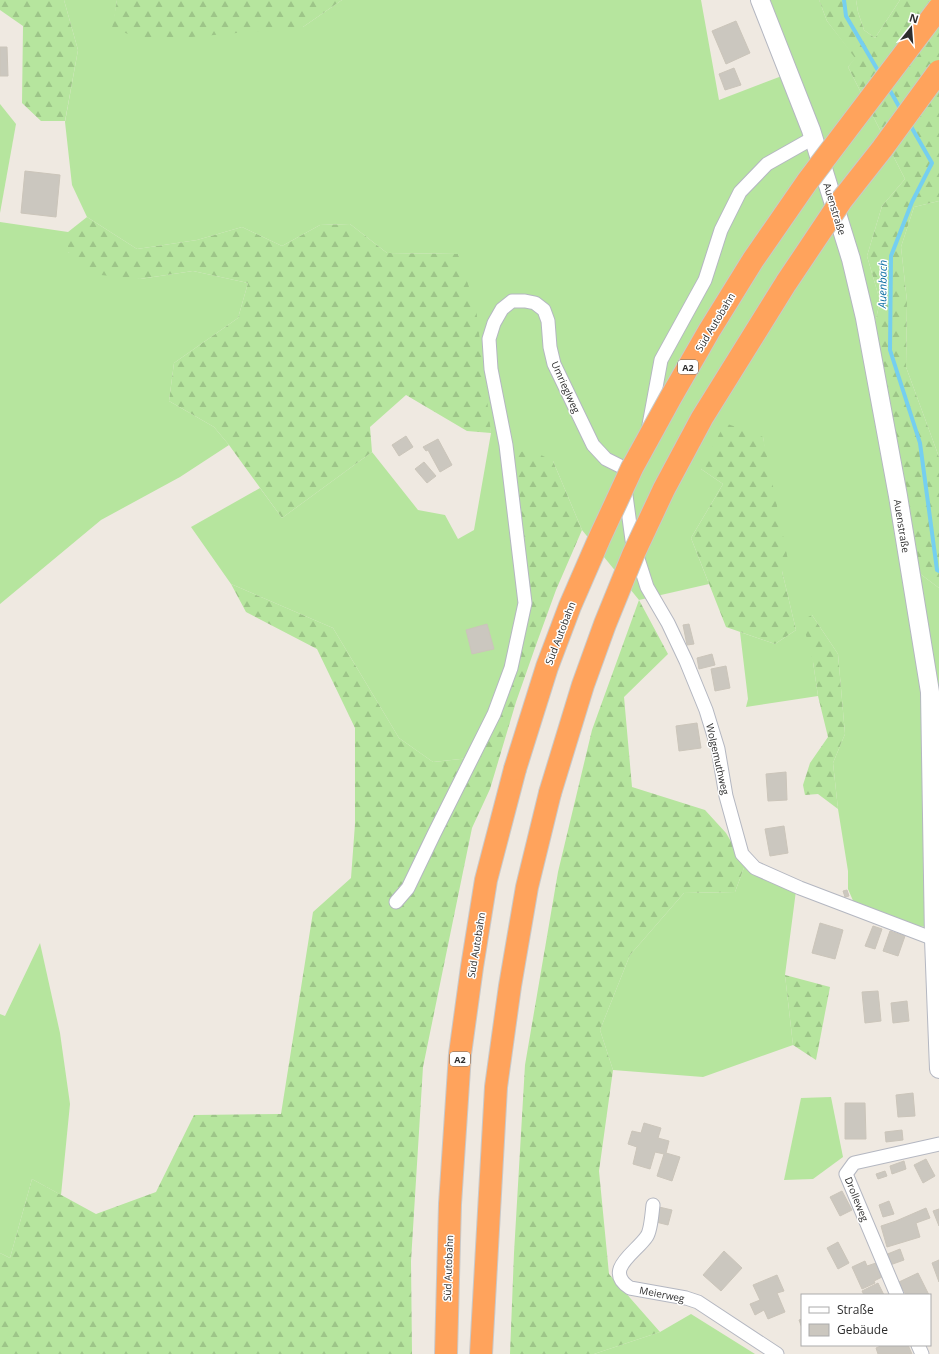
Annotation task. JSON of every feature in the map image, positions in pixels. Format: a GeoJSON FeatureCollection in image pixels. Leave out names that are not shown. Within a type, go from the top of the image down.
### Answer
{"type":"FeatureCollection","features":[{"type":"Feature","properties":{"kind":"highway","name":"Süd Autobahn"},"geometry":{"type":"LineString","coordinates":[[446,1354],[450,1204],[460,1054],[472,967],[486,880],[515,769],[547,667],[570,606],[632,468],[671,396],[709,331],[753,260],[808,182],[939,8]]}},
{"type":"Feature","properties":{"kind":"highway"},"geometry":{"type":"LineString","coordinates":[[481,1354],[496,1087],[510,986],[527,887],[550,793],[583,685],[605,624],[636,549],[664,490],[702,418],[786,284],[841,202],[939,71]]}},
{"type":"Feature","properties":{"kind":"street","name":"Auenstraße"},"geometry":{"type":"LineString","coordinates":[[760,0],[813,138],[851,259],[865,318],[898,496],[930,692],[934,939],[939,1069]]}},
{"type":"Feature","properties":{"kind":"street"},"geometry":{"type":"LineString","coordinates":[[622,467],[638,454],[647,437],[662,360],[705,280],[721,230],[740,192],[767,164],[813,138]]}},
{"type":"Feature","properties":{"kind":"street","name":"Umrieglweg"},"geometry":{"type":"LineString","coordinates":[[396,902],[408,888],[491,722],[511,668],[525,604],[506,445],[491,369],[489,339],[494,323],[502,309],[512,301],[535,303],[544,310],[548,321],[550,347],[554,364],[593,445],[606,459],[622,467]]}},
{"type":"Feature","properties":{"kind":"street","name":"Wolgemuthweg"},"geometry":{"type":"LineString","coordinates":[[622,467],[632,540],[647,587],[668,623],[686,661],[706,710],[718,749],[726,796],[742,854],[755,868],[787,883],[934,939]]}},
{"type":"Feature","properties":{"kind":"street","name":"Drolleweg"},"geometry":{"type":"LineString","coordinates":[[897,1294],[846,1174],[854,1163],[939,1144]]}},
{"type":"Feature","properties":{"kind":"street","name":"Meierweg"},"geometry":{"type":"LineString","coordinates":[[653,1205],[648,1235],[623,1261],[620,1267],[620,1277],[623,1284],[630,1288],[686,1298],[698,1302],[777,1354]]}},
{"type":"Feature","properties":{"kind":"green space"},"geometry":{"type":"Polygon","coordinates":[[[0,0],[64,0],[78,50],[65,121],[41,121],[22,103],[23,26],[0,10],[0,0]]]}},
{"type":"Feature","properties":{"kind":"green space"},"geometry":{"type":"Polygon","coordinates":[[[64,0],[117,0],[113,28],[303,27],[342,0],[701,0],[719,100],[795,71],[769,0],[819,0],[827,21],[856,58],[848,67],[905,179],[882,206],[867,256],[880,301],[873,332],[919,573],[939,588],[939,929],[912,925],[854,903],[848,889],[848,871],[838,809],[833,763],[845,734],[838,654],[812,615],[813,662],[818,696],[746,707],[748,699],[740,632],[775,644],[796,630],[782,571],[763,437],[701,469],[723,484],[691,538],[709,584],[639,600],[582,530],[553,461],[528,605],[479,757],[433,762],[399,738],[333,628],[231,584],[191,527],[260,488],[282,518],[372,452],[418,510],[445,515],[458,539],[474,530],[491,433],[458,254],[387,253],[350,224],[320,225],[282,246],[242,227],[197,240],[137,249],[87,217],[72,185],[65,122],[78,50],[64,0]]]}},
{"type":"Feature","properties":{"kind":"green space"},"geometry":{"type":"Polygon","coordinates":[[[117,0],[342,0],[303,27],[147,41],[112,28],[117,0]]]}},
{"type":"Feature","properties":{"kind":"green space"},"geometry":{"type":"Polygon","coordinates":[[[819,0],[856,0],[864,30],[875,38],[900,0],[939,0],[939,201],[914,207],[901,247],[907,301],[906,367],[939,457],[939,588],[919,573],[873,332],[880,301],[867,256],[882,206],[905,179],[848,67],[855,58],[827,21],[819,0]]]}},
{"type":"Feature","properties":{"kind":"green space"},"geometry":{"type":"Polygon","coordinates":[[[856,0],[900,0],[875,38],[864,30],[856,0]]]}},
{"type":"Feature","properties":{"kind":"green space"},"geometry":{"type":"Polygon","coordinates":[[[0,104],[16,124],[0,213],[0,104]]]}},
{"type":"Feature","properties":{"kind":"green space"},"geometry":{"type":"Polygon","coordinates":[[[939,201],[939,457],[906,367],[907,301],[901,247],[914,207],[939,201]]]}},
{"type":"Feature","properties":{"kind":"green space"},"geometry":{"type":"Polygon","coordinates":[[[87,217],[137,249],[197,240],[242,227],[282,246],[320,225],[350,224],[387,253],[458,254],[476,308],[491,433],[467,431],[406,395],[370,427],[372,452],[282,518],[229,445],[214,427],[169,401],[174,363],[238,318],[248,283],[193,271],[140,279],[101,275],[68,252],[68,232],[87,217]]]}},
{"type":"Feature","properties":{"kind":"green space"},"geometry":{"type":"Polygon","coordinates":[[[0,222],[68,232],[68,252],[140,279],[193,271],[248,283],[238,318],[174,363],[169,401],[214,427],[229,445],[180,477],[101,520],[0,604],[0,222]]]}},
{"type":"Feature","properties":{"kind":"green space"},"geometry":{"type":"Polygon","coordinates":[[[725,423],[763,437],[788,560],[782,571],[796,630],[775,644],[726,627],[691,538],[723,484],[701,469],[725,423]]]}},
{"type":"Feature","properties":{"kind":"green space"},"geometry":{"type":"Polygon","coordinates":[[[531,450],[553,461],[582,530],[556,590],[516,702],[490,789],[472,828],[423,1067],[411,1261],[412,1354],[0,1354],[0,1253],[10,1258],[32,1179],[96,1214],[156,1192],[194,1115],[281,1114],[313,912],[351,878],[355,824],[355,728],[317,649],[246,612],[231,584],[333,628],[399,738],[433,762],[479,757],[528,605],[513,453],[531,450]]]}},
{"type":"Feature","properties":{"kind":"green space"},"geometry":{"type":"Polygon","coordinates":[[[639,600],[668,654],[624,697],[632,787],[705,810],[726,833],[745,865],[735,892],[684,893],[630,955],[600,1030],[613,1070],[599,1171],[609,1274],[660,1332],[594,1354],[510,1354],[514,1253],[525,1065],[558,872],[592,730],[639,600]]]}},
{"type":"Feature","properties":{"kind":"green space"},"geometry":{"type":"Polygon","coordinates":[[[812,615],[838,654],[845,734],[833,763],[838,809],[818,794],[805,795],[803,785],[810,763],[828,737],[818,696],[813,662],[802,620],[812,615]]]}},
{"type":"Feature","properties":{"kind":"green space"},"geometry":{"type":"Polygon","coordinates":[[[745,865],[797,883],[785,975],[793,1045],[703,1077],[613,1070],[600,1030],[630,955],[684,893],[735,892],[745,865]]]}},
{"type":"Feature","properties":{"kind":"green space"},"geometry":{"type":"Polygon","coordinates":[[[40,943],[60,1033],[70,1104],[61,1195],[32,1179],[10,1258],[0,1253],[0,1014],[5,1016],[40,943]]]}},
{"type":"Feature","properties":{"kind":"green space"},"geometry":{"type":"Polygon","coordinates":[[[785,975],[830,987],[816,1060],[793,1045],[785,975]]]}},
{"type":"Feature","properties":{"kind":"green space"},"geometry":{"type":"Polygon","coordinates":[[[831,1097],[843,1157],[813,1179],[784,1180],[801,1098],[831,1097]]]}},
{"type":"Feature","properties":{"kind":"green space"},"geometry":{"type":"Polygon","coordinates":[[[691,1314],[755,1354],[594,1354],[660,1332],[691,1314]]]}},
{"type":"Feature","properties":{"kind":"building"},"geometry":{"type":"Polygon","coordinates":[[[736,21],[750,53],[726,64],[712,31],[736,21]]]}},
{"type":"Feature","properties":{"kind":"building"},"geometry":{"type":"Polygon","coordinates":[[[0,47],[7,47],[8,76],[0,76],[0,47]]]}},
{"type":"Feature","properties":{"kind":"building"},"geometry":{"type":"Polygon","coordinates":[[[734,68],[741,85],[725,90],[719,74],[734,68]]]}},
{"type":"Feature","properties":{"kind":"building"},"geometry":{"type":"Polygon","coordinates":[[[25,171],[60,175],[56,217],[21,213],[25,171]]]}},
{"type":"Feature","properties":{"kind":"building"},"geometry":{"type":"Polygon","coordinates":[[[406,436],[413,447],[399,456],[392,445],[406,436]]]}},
{"type":"Feature","properties":{"kind":"building"},"geometry":{"type":"Polygon","coordinates":[[[438,439],[452,465],[440,472],[428,450],[426,451],[423,447],[438,439]]]}},
{"type":"Feature","properties":{"kind":"building"},"geometry":{"type":"Polygon","coordinates":[[[424,462],[436,476],[427,483],[415,469],[424,462]]]}},
{"type":"Feature","properties":{"kind":"building"},"geometry":{"type":"Polygon","coordinates":[[[487,624],[494,649],[472,654],[466,630],[487,624]]]}},
{"type":"Feature","properties":{"kind":"building"},"geometry":{"type":"Polygon","coordinates":[[[689,624],[694,644],[687,645],[683,625],[689,624]]]}},
{"type":"Feature","properties":{"kind":"building"},"geometry":{"type":"Polygon","coordinates":[[[712,654],[715,665],[699,669],[697,658],[712,654]]]}},
{"type":"Feature","properties":{"kind":"building"},"geometry":{"type":"Polygon","coordinates":[[[726,666],[730,688],[715,691],[711,669],[726,666]]]}},
{"type":"Feature","properties":{"kind":"building"},"geometry":{"type":"Polygon","coordinates":[[[697,723],[701,748],[679,751],[676,726],[697,723]]]}},
{"type":"Feature","properties":{"kind":"building"},"geometry":{"type":"Polygon","coordinates":[[[786,772],[787,800],[768,801],[766,774],[786,772]]]}},
{"type":"Feature","properties":{"kind":"building"},"geometry":{"type":"Polygon","coordinates":[[[784,826],[788,853],[770,856],[765,829],[784,826]]]}},
{"type":"Feature","properties":{"kind":"building"},"geometry":{"type":"Polygon","coordinates":[[[847,890],[849,896],[845,897],[843,891],[847,890]]]}},
{"type":"Feature","properties":{"kind":"building"},"geometry":{"type":"Polygon","coordinates":[[[820,923],[843,930],[835,959],[812,953],[820,923]]]}},
{"type":"Feature","properties":{"kind":"building"},"geometry":{"type":"Polygon","coordinates":[[[873,926],[882,929],[875,949],[865,946],[873,926]]]}},
{"type":"Feature","properties":{"kind":"building"},"geometry":{"type":"Polygon","coordinates":[[[890,931],[905,936],[898,956],[883,951],[890,931]]]}},
{"type":"Feature","properties":{"kind":"building"},"geometry":{"type":"Polygon","coordinates":[[[878,991],[881,1021],[865,1023],[862,992],[878,991]]]}},
{"type":"Feature","properties":{"kind":"building"},"geometry":{"type":"Polygon","coordinates":[[[907,1001],[909,1021],[893,1023],[891,1003],[907,1001]]]}},
{"type":"Feature","properties":{"kind":"building"},"geometry":{"type":"Polygon","coordinates":[[[913,1093],[915,1116],[898,1117],[896,1095],[913,1093]]]}},
{"type":"Feature","properties":{"kind":"building"},"geometry":{"type":"Polygon","coordinates":[[[845,1103],[865,1103],[866,1139],[845,1139],[845,1103]]]}},
{"type":"Feature","properties":{"kind":"building"},"geometry":{"type":"Polygon","coordinates":[[[644,1123],[661,1128],[658,1138],[669,1141],[666,1153],[680,1157],[672,1181],[657,1176],[664,1154],[655,1152],[650,1169],[633,1164],[637,1147],[628,1144],[632,1131],[641,1133],[644,1123]]]}},
{"type":"Feature","properties":{"kind":"building"},"geometry":{"type":"Polygon","coordinates":[[[902,1130],[903,1140],[886,1142],[885,1132],[902,1130]]]}},
{"type":"Feature","properties":{"kind":"building"},"geometry":{"type":"Polygon","coordinates":[[[926,1159],[935,1176],[923,1183],[914,1165],[926,1159]]]}},
{"type":"Feature","properties":{"kind":"building"},"geometry":{"type":"Polygon","coordinates":[[[904,1161],[906,1169],[892,1174],[890,1166],[904,1161]]]}},
{"type":"Feature","properties":{"kind":"building"},"geometry":{"type":"Polygon","coordinates":[[[885,1171],[887,1176],[878,1179],[876,1174],[885,1171]]]}},
{"type":"Feature","properties":{"kind":"building"},"geometry":{"type":"Polygon","coordinates":[[[842,1191],[852,1210],[840,1216],[830,1197],[842,1191]]]}},
{"type":"Feature","properties":{"kind":"building"},"geometry":{"type":"Polygon","coordinates":[[[889,1201],[894,1214],[883,1217],[879,1205],[889,1201]]]}},
{"type":"Feature","properties":{"kind":"building"},"geometry":{"type":"Polygon","coordinates":[[[659,1207],[672,1210],[668,1225],[656,1222],[659,1207]]]}},
{"type":"Feature","properties":{"kind":"building"},"geometry":{"type":"Polygon","coordinates":[[[926,1208],[930,1218],[916,1223],[920,1237],[887,1247],[881,1226],[926,1208]]]}},
{"type":"Feature","properties":{"kind":"building"},"geometry":{"type":"Polygon","coordinates":[[[939,1209],[939,1226],[933,1211],[939,1209]]]}},
{"type":"Feature","properties":{"kind":"building"},"geometry":{"type":"Polygon","coordinates":[[[838,1242],[849,1263],[838,1269],[827,1248],[838,1242]]]}},
{"type":"Feature","properties":{"kind":"building"},"geometry":{"type":"Polygon","coordinates":[[[900,1249],[904,1260],[890,1265],[885,1255],[900,1249]]]}},
{"type":"Feature","properties":{"kind":"building"},"geometry":{"type":"Polygon","coordinates":[[[724,1251],[742,1268],[721,1291],[703,1275],[724,1251]]]}},
{"type":"Feature","properties":{"kind":"building"},"geometry":{"type":"Polygon","coordinates":[[[939,1260],[939,1282],[932,1263],[939,1260]]]}},
{"type":"Feature","properties":{"kind":"building"},"geometry":{"type":"Polygon","coordinates":[[[865,1261],[867,1266],[876,1263],[882,1277],[874,1281],[875,1283],[862,1289],[852,1267],[865,1261]]]}},
{"type":"Feature","properties":{"kind":"building"},"geometry":{"type":"Polygon","coordinates":[[[918,1273],[928,1294],[905,1294],[899,1282],[918,1273]]]}},
{"type":"Feature","properties":{"kind":"building"},"geometry":{"type":"Polygon","coordinates":[[[777,1275],[784,1291],[777,1293],[785,1312],[768,1319],[764,1310],[755,1315],[750,1304],[760,1300],[753,1285],[777,1275]]]}},
{"type":"Feature","properties":{"kind":"building"},"geometry":{"type":"Polygon","coordinates":[[[878,1283],[884,1294],[864,1294],[862,1291],[878,1283]]]}},
{"type":"Feature","properties":{"kind":"building"},"geometry":{"type":"Polygon","coordinates":[[[881,1346],[908,1346],[912,1354],[878,1354],[876,1348],[881,1346]]]}},
{"type":"Feature","properties":{"kind":"waterway","name":"Auenbach"},"geometry":{"type":"LineString","coordinates":[[844,0],[846,16],[880,74]]}},
{"type":"Feature","properties":{"kind":"waterway","name":"Auenbach"},"geometry":{"type":"LineString","coordinates":[[888,87],[901,110]]}},
{"type":"Feature","properties":{"kind":"waterway","name":"Auenbach"},"geometry":{"type":"LineString","coordinates":[[909,123],[932,163],[912,202],[891,256],[890,350],[920,443],[937,570],[939,571]]}}]}
